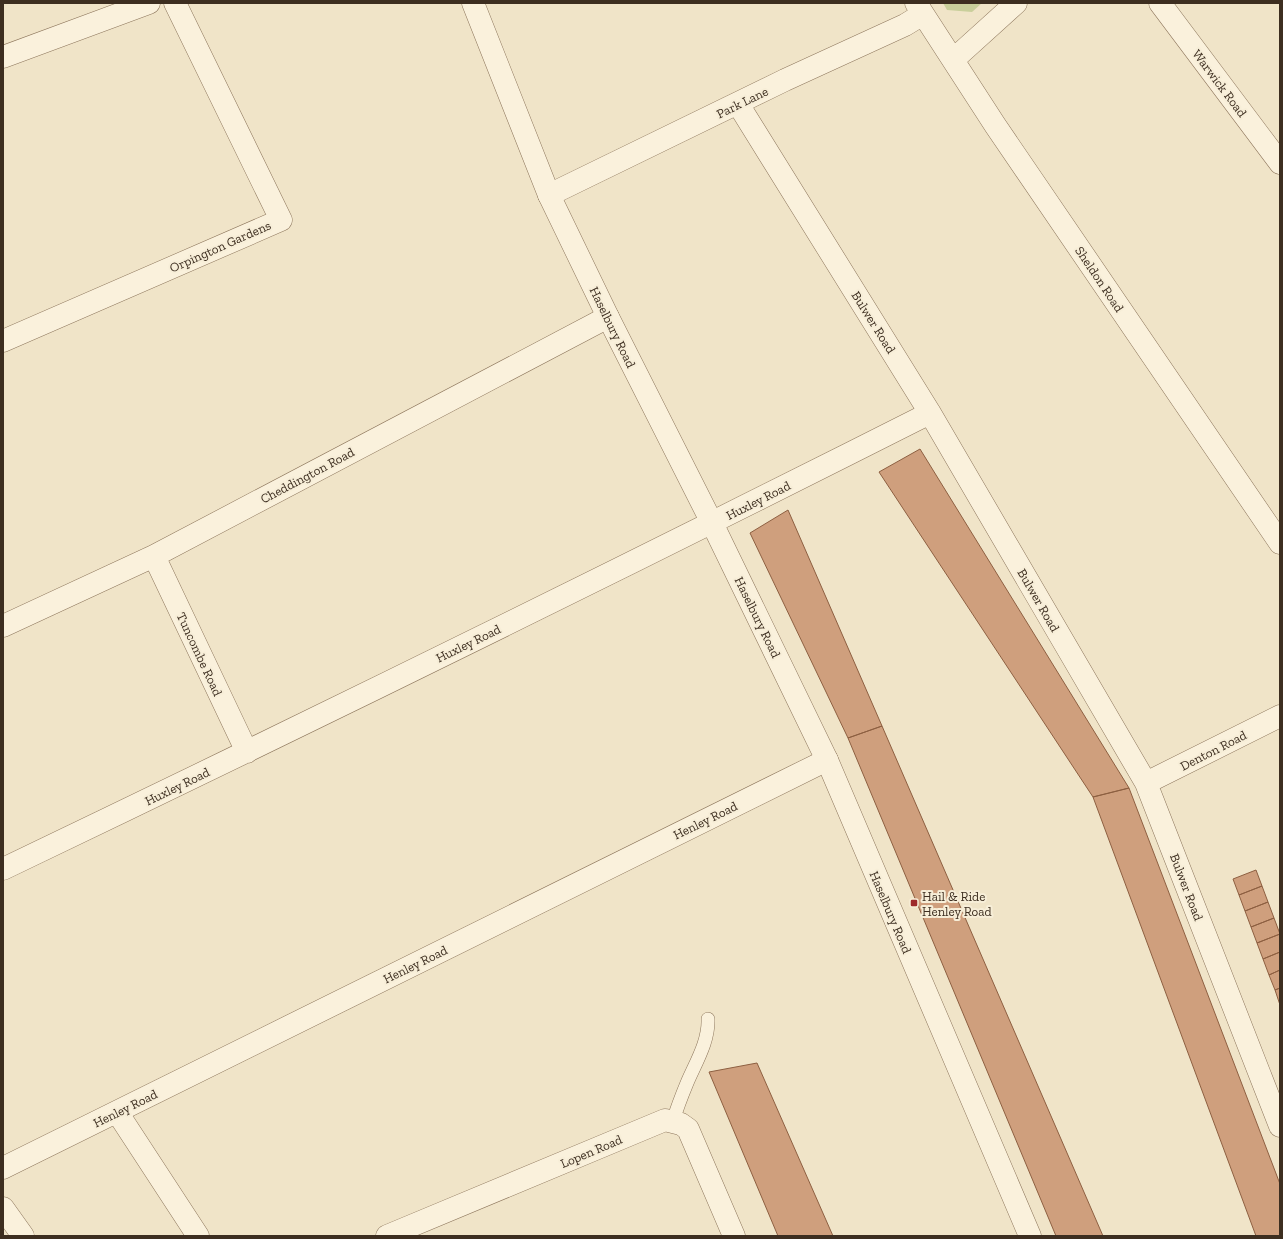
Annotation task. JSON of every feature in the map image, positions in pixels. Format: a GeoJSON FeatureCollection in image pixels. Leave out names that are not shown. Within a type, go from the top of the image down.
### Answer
{"type":"FeatureCollection","features":[{"type":"Feature","properties":{"kind":"street"},"geometry":{"type":"LineString","coordinates":[[3,57],[149,3]]}},
{"type":"Feature","properties":{"kind":"street","name":"Orpington Gardens"},"geometry":{"type":"LineString","coordinates":[[3,340],[281,220],[174,3]]}},
{"type":"Feature","properties":{"kind":"street","name":"Haselbury Road"},"geometry":{"type":"LineString","coordinates":[[473,3],[549,195],[608,317],[712,523],[827,760],[1030,1236]]}},
{"type":"Feature","properties":{"kind":"street"},"geometry":{"type":"LineString","coordinates":[[953,60],[1016,3]]}},
{"type":"Feature","properties":{"kind":"street","name":"Warwick Road"},"geometry":{"type":"LineString","coordinates":[[1160,3],[1280,163]]}},
{"type":"Feature","properties":{"kind":"street","name":"Park Lane"},"geometry":{"type":"LineString","coordinates":[[549,195],[905,25],[920,8]]}},
{"type":"Feature","properties":{"kind":"street","name":"Sheldon Road"},"geometry":{"type":"LineString","coordinates":[[920,8],[995,126],[1280,542]]}},
{"type":"Feature","properties":{"kind":"street","name":"Bulwer Road"},"geometry":{"type":"LineString","coordinates":[[738,104],[930,413],[1146,783],[1280,1126]]}},
{"type":"Feature","properties":{"kind":"street","name":"Cheddington Road"},"geometry":{"type":"LineString","coordinates":[[3,626],[154,556],[608,317]]}},
{"type":"Feature","properties":{"kind":"street","name":"Huxley Road"},"geometry":{"type":"LineString","coordinates":[[3,869],[247,752],[712,523],[930,413]]}},
{"type":"Feature","properties":{"kind":"street","name":"Tuncombe Road"},"geometry":{"type":"LineString","coordinates":[[154,556],[247,752]]}},
{"type":"Feature","properties":{"kind":"street","name":"Denton Road"},"geometry":{"type":"LineString","coordinates":[[1146,783],[1280,716]]}},
{"type":"Feature","properties":{"kind":"street","name":"Henley Road"},"geometry":{"type":"LineString","coordinates":[[3,1168],[827,760]]}},
{"type":"Feature","properties":{"kind":"street"},"geometry":{"type":"LineString","coordinates":[[116,1112],[198,1236]]}},
{"type":"Feature","properties":{"kind":"street","name":"Lopen Road"},"geometry":{"type":"LineString","coordinates":[[387,1236],[665,1120],[673,1121]]}},
{"type":"Feature","properties":{"kind":"street"},"geometry":{"type":"LineString","coordinates":[[673,1121],[688,1129],[734,1236]]}},
{"type":"Feature","properties":{"kind":"street"},"geometry":{"type":"LineString","coordinates":[[3,1208],[23,1236]]}},
{"type":"Feature","properties":{"kind":"lane"},"geometry":{"type":"LineString","coordinates":[[673,1121],[682,1095],[707,1038],[708,1019]]}},
{"type":"Feature","properties":{"kind":"green space"},"geometry":{"type":"Polygon","coordinates":[[[943,3],[982,3],[972,12],[947,10],[943,3]]]}},
{"type":"Feature","properties":{"kind":"building"},"geometry":{"type":"Polygon","coordinates":[[[920,449],[1129,788],[1093,797],[879,472],[920,449]]]}},
{"type":"Feature","properties":{"kind":"building"},"geometry":{"type":"Polygon","coordinates":[[[788,510],[882,726],[848,738],[750,533],[788,510]]]}},
{"type":"Feature","properties":{"kind":"building"},"geometry":{"type":"Polygon","coordinates":[[[882,726],[1103,1236],[1056,1236],[848,738],[882,726]]]}},
{"type":"Feature","properties":{"kind":"building"},"geometry":{"type":"Polygon","coordinates":[[[1129,788],[1280,1184],[1280,1236],[1256,1236],[1093,797],[1129,788]]]}},
{"type":"Feature","properties":{"kind":"building"},"geometry":{"type":"Polygon","coordinates":[[[1256,870],[1262,886],[1239,895],[1233,879],[1256,870]]]}},
{"type":"Feature","properties":{"kind":"building"},"geometry":{"type":"Polygon","coordinates":[[[1262,886],[1268,902],[1245,911],[1239,895],[1262,886]]]}},
{"type":"Feature","properties":{"kind":"building"},"geometry":{"type":"Polygon","coordinates":[[[1268,902],[1274,918],[1251,927],[1245,911],[1268,902]]]}},
{"type":"Feature","properties":{"kind":"building"},"geometry":{"type":"Polygon","coordinates":[[[1274,918],[1280,934],[1257,943],[1251,927],[1274,918]]]}},
{"type":"Feature","properties":{"kind":"building"},"geometry":{"type":"Polygon","coordinates":[[[1280,934],[1280,952],[1263,959],[1257,943],[1280,934]]]}},
{"type":"Feature","properties":{"kind":"building"},"geometry":{"type":"Polygon","coordinates":[[[1280,952],[1280,970],[1269,975],[1263,959],[1280,952]]]}},
{"type":"Feature","properties":{"kind":"building"},"geometry":{"type":"Polygon","coordinates":[[[1280,970],[1280,988],[1275,990],[1269,975],[1280,970]]]}},
{"type":"Feature","properties":{"kind":"building"},"geometry":{"type":"Polygon","coordinates":[[[1280,988],[1280,1005],[1275,990],[1280,988]]]}},
{"type":"Feature","properties":{"kind":"building"},"geometry":{"type":"Polygon","coordinates":[[[757,1063],[833,1236],[778,1236],[709,1072],[757,1063]]]}},
{"type":"Feature","properties":{"kind":"place","name":"Hail & Ride Henley Road"},"geometry":{"type":"Point","coordinates":[914,903]}}]}
